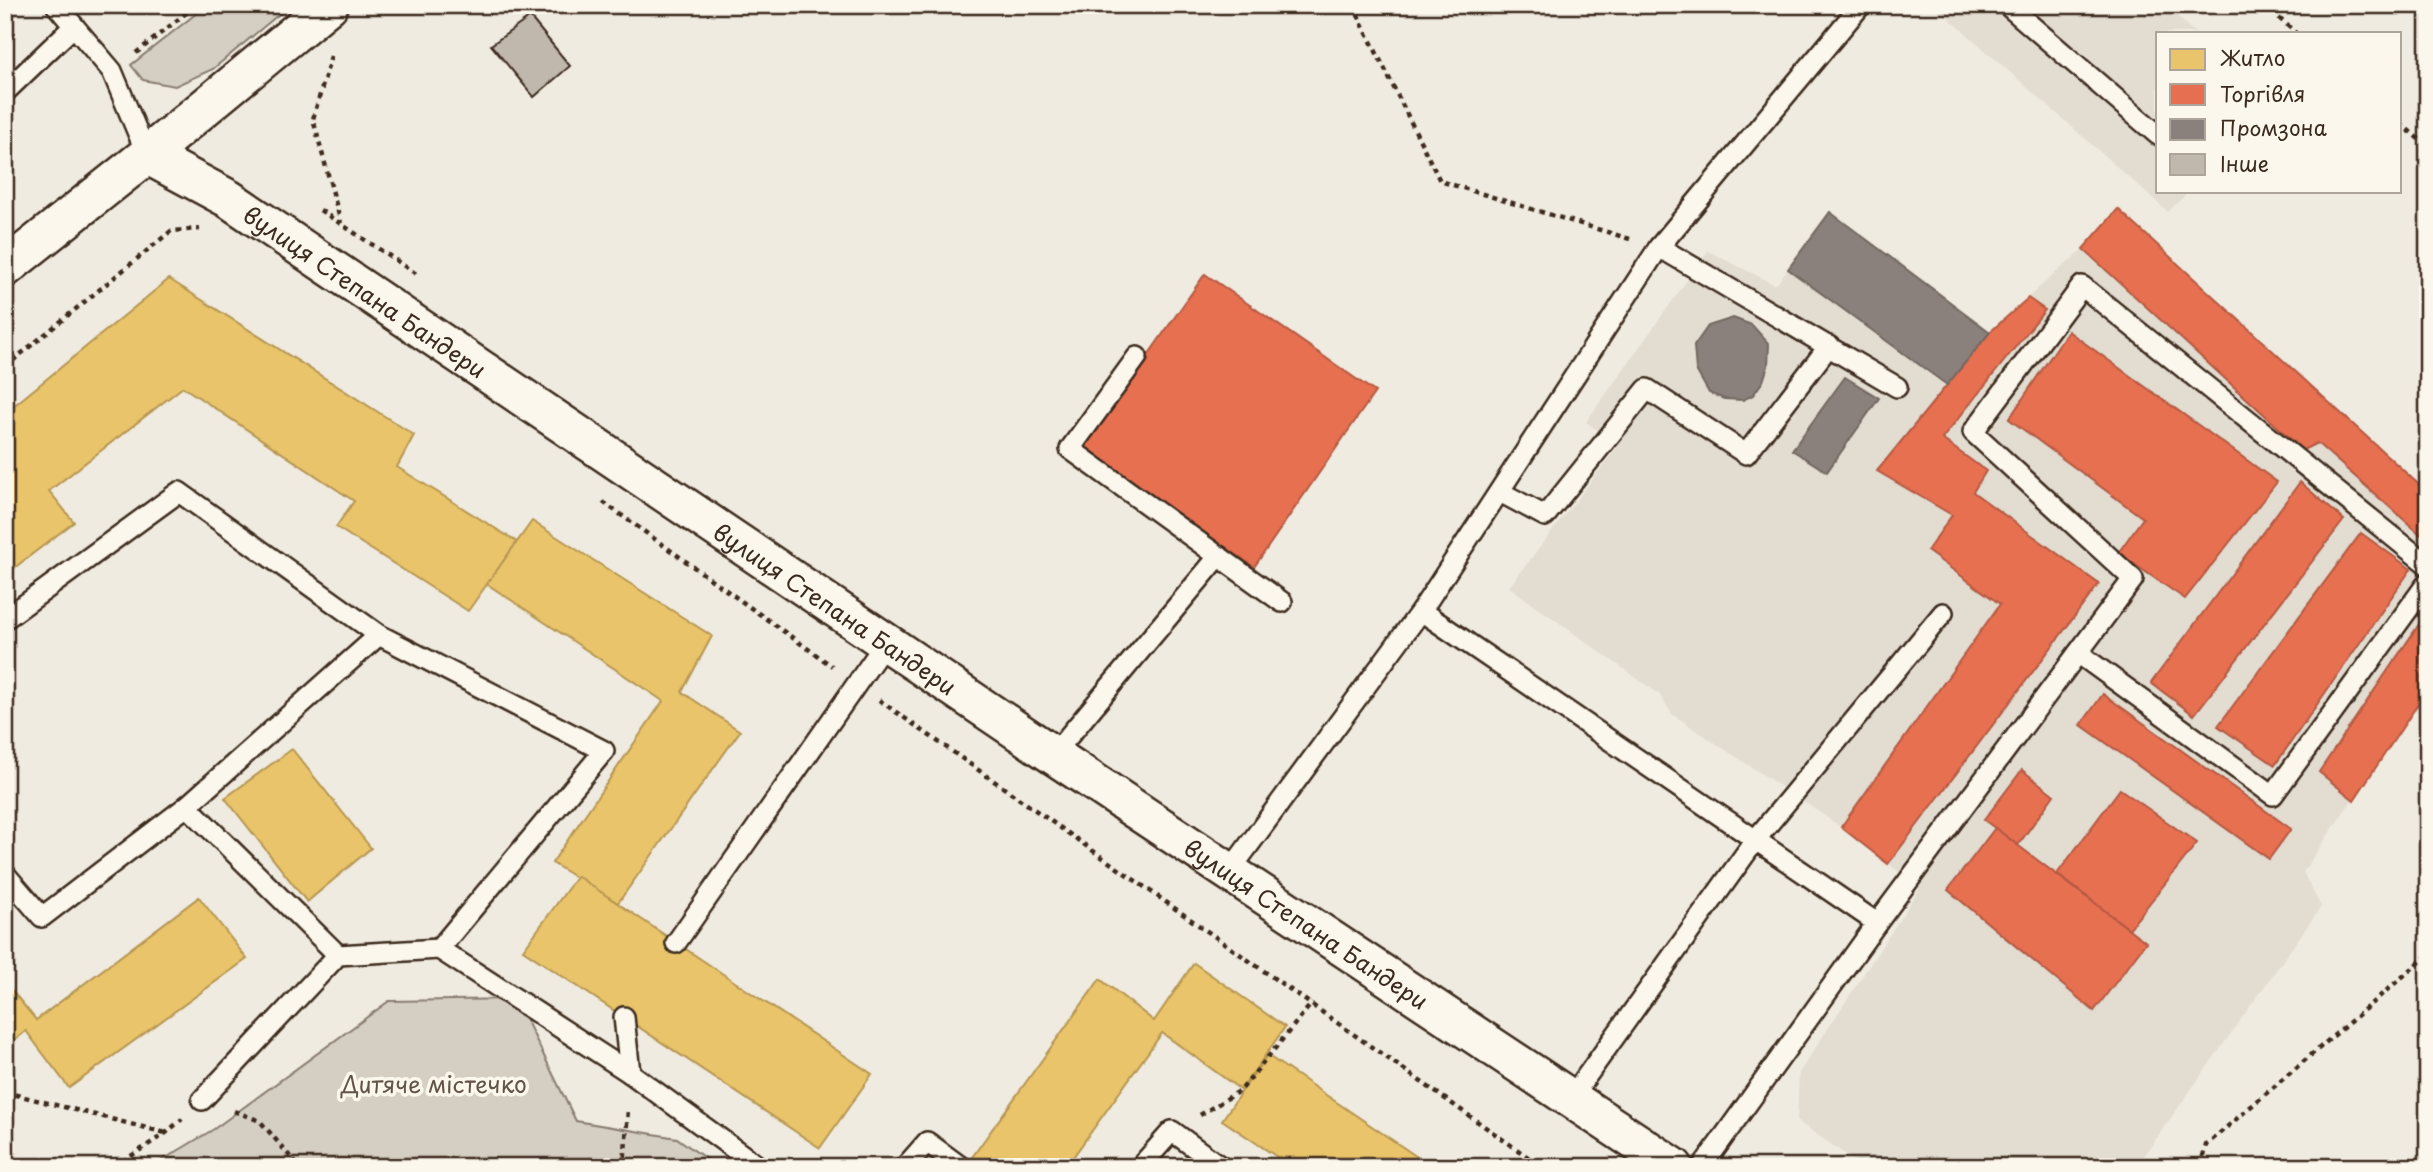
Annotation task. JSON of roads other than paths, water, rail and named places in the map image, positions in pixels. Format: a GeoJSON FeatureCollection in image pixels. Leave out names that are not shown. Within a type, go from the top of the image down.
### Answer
{"type":"FeatureCollection","features":[{"type":"Feature","properties":{"kind":"street"},"geometry":{"type":"LineString","coordinates":[[5,268],[329,5]]}},
{"type":"Feature","properties":{"kind":"street","name":"вулиця Степана Бандери"},"geometry":{"type":"LineString","coordinates":[[147,155],[229,199],[1053,755],[1674,1167]]}},
{"type":"Feature","properties":{"kind":"lane"},"geometry":{"type":"LineString","coordinates":[[56,5],[112,71],[147,155]]}},
{"type":"Feature","properties":{"kind":"lane"},"geometry":{"type":"LineString","coordinates":[[1229,872],[1421,611],[1659,247],[1861,5]]}},
{"type":"Feature","properties":{"kind":"lane"},"geometry":{"type":"LineString","coordinates":[[2007,5],[2156,133]]}},
{"type":"Feature","properties":{"kind":"lane"},"geometry":{"type":"LineString","coordinates":[[5,92],[74,26]]}},
{"type":"Feature","properties":{"kind":"lane"},"geometry":{"type":"LineString","coordinates":[[1659,247],[1897,387]]}},
{"type":"Feature","properties":{"kind":"lane"},"geometry":{"type":"LineString","coordinates":[[1702,1167],[1877,923],[2133,579],[1973,432],[2082,286],[2428,565]]}},
{"type":"Feature","properties":{"kind":"lane"},"geometry":{"type":"LineString","coordinates":[[1500,492],[1545,516],[1647,389],[1746,454],[1829,346]]}},
{"type":"Feature","properties":{"kind":"lane"},"geometry":{"type":"LineString","coordinates":[[1137,357],[1070,449],[1282,602]]}},
{"type":"Feature","properties":{"kind":"lane"},"geometry":{"type":"LineString","coordinates":[[5,619],[179,492],[379,635],[604,751],[439,949]]}},
{"type":"Feature","properties":{"kind":"lane"},"geometry":{"type":"LineString","coordinates":[[1053,755],[1219,556]]}},
{"type":"Feature","properties":{"kind":"lane"},"geometry":{"type":"LineString","coordinates":[[2078,653],[2273,795],[2428,582]]}},
{"type":"Feature","properties":{"kind":"lane"},"geometry":{"type":"LineString","coordinates":[[1421,611],[1877,923]]}},
{"type":"Feature","properties":{"kind":"lane"},"geometry":{"type":"LineString","coordinates":[[1571,1098],[1756,839],[1943,613]]}},
{"type":"Feature","properties":{"kind":"lane"},"geometry":{"type":"LineString","coordinates":[[5,874],[42,917],[187,806],[379,635]]}},
{"type":"Feature","properties":{"kind":"lane"},"geometry":{"type":"LineString","coordinates":[[676,943],[886,642]]}},
{"type":"Feature","properties":{"kind":"lane"},"geometry":{"type":"LineString","coordinates":[[187,806],[338,955]]}},
{"type":"Feature","properties":{"kind":"lane"},"geometry":{"type":"LineString","coordinates":[[202,1100],[338,955],[439,949],[631,1073],[759,1167]]}},
{"type":"Feature","properties":{"kind":"lane"},"geometry":{"type":"LineString","coordinates":[[624,1017],[631,1073]]}},
{"type":"Feature","properties":{"kind":"lane"},"geometry":{"type":"LineString","coordinates":[[1140,1167],[1172,1132],[1221,1167]]}},
{"type":"Feature","properties":{"kind":"lane"},"geometry":{"type":"LineString","coordinates":[[905,1167],[927,1142],[961,1167]]}},
{"type":"Feature","properties":{"kind":"park label","name":"Дитяче містечко"},"geometry":{"type":"Point","coordinates":[434,1083]}}]}
